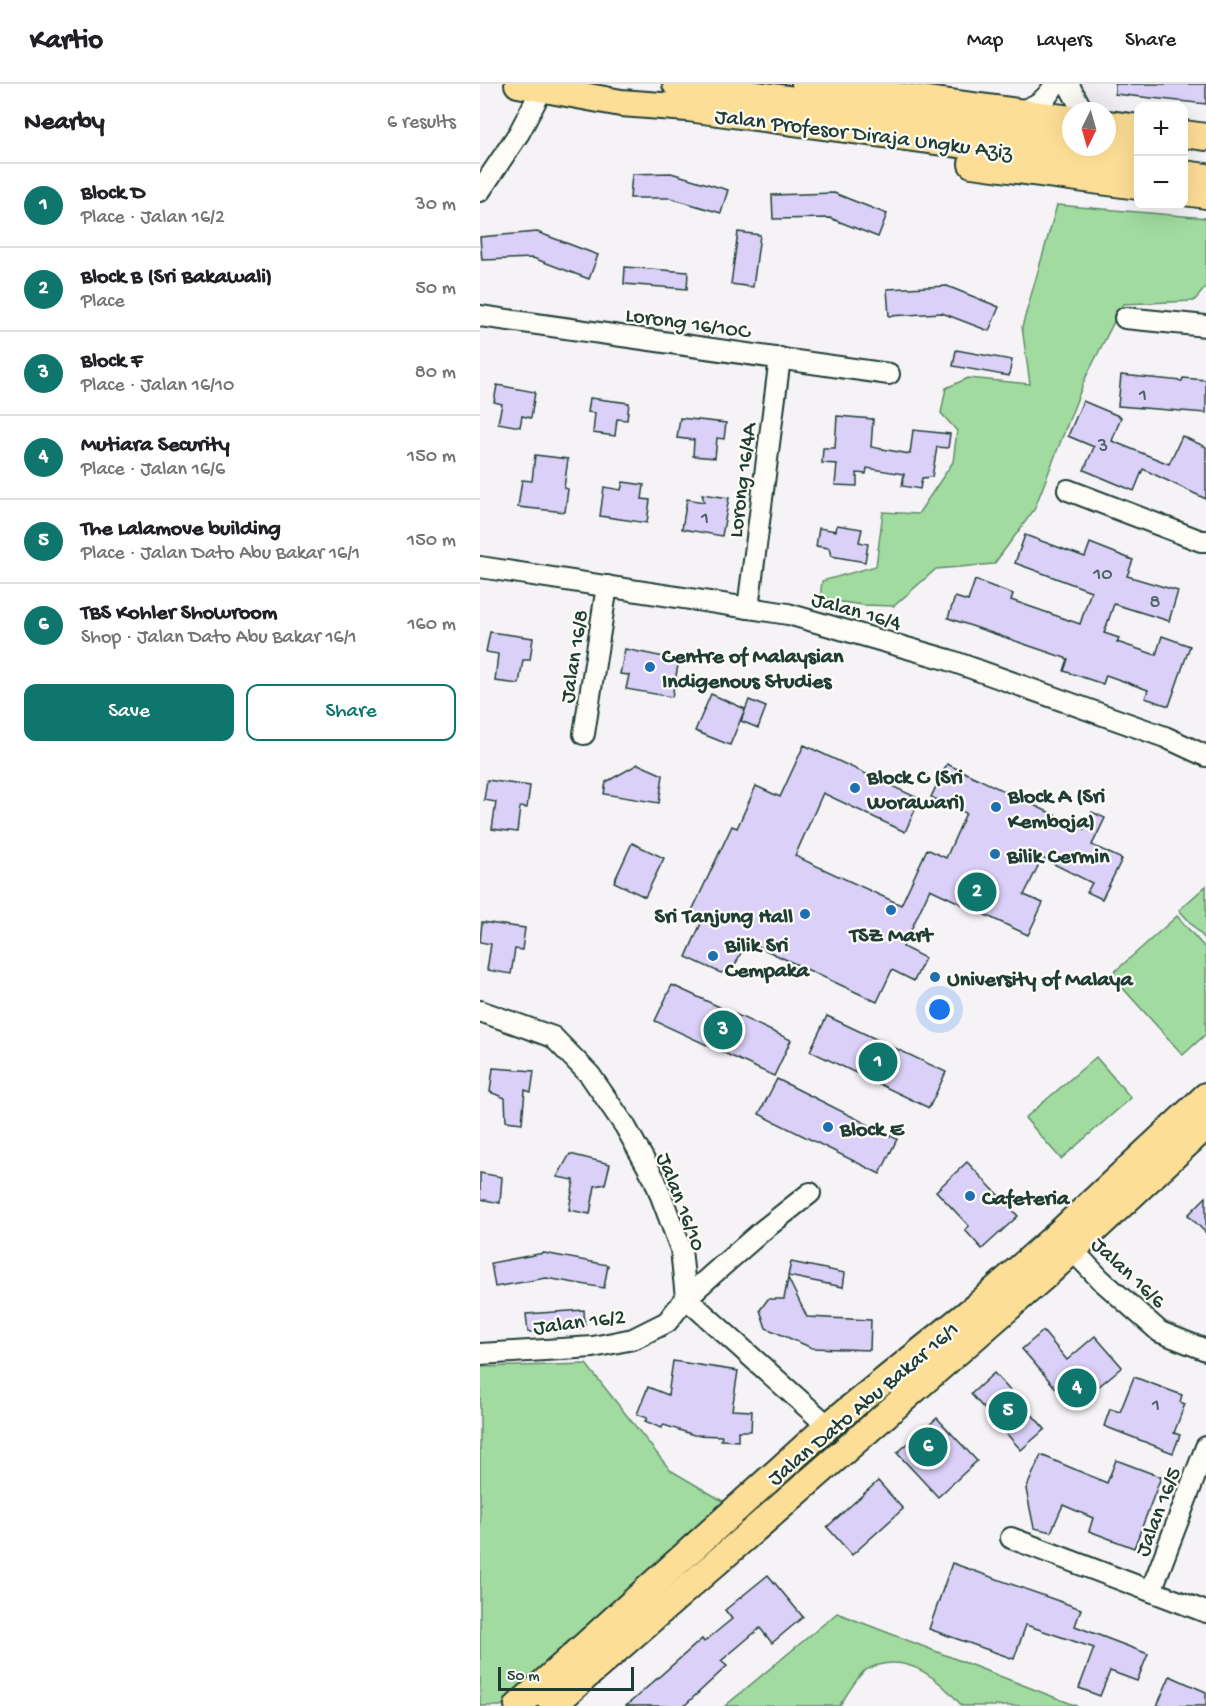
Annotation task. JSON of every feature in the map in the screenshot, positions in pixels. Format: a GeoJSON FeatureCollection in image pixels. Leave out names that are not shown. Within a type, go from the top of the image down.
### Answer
{"type":"FeatureCollection","features":[{"type":"Feature","properties":{"kind":"main road","name":"Jalan Profesor Diraja Ungku Aziz"},"geometry":{"type":"LineString","coordinates":[[675,84],[831,116],[1134,167]]}},
{"type":"Feature","properties":{"kind":"main road"},"geometry":{"type":"LineString","coordinates":[[805,84],[1062,118]]}},
{"type":"Feature","properties":{"kind":"main road","name":"Jalan Profesor Diraja Ungku Aziz"},"geometry":{"type":"LineString","coordinates":[[530,87],[621,103],[831,116],[1062,136]]}},
{"type":"Feature","properties":{"kind":"main road"},"geometry":{"type":"LineString","coordinates":[[621,103],[686,125],[1134,185]]}},
{"type":"Feature","properties":{"kind":"main road"},"geometry":{"type":"LineString","coordinates":[[1116,125],[1134,127]]}},
{"type":"Feature","properties":{"kind":"main road"},"geometry":{"type":"LineString","coordinates":[[1188,135],[1206,137]]}},
{"type":"Feature","properties":{"kind":"main road"},"geometry":{"type":"LineString","coordinates":[[1116,143],[1134,145]]}},
{"type":"Feature","properties":{"kind":"main road"},"geometry":{"type":"LineString","coordinates":[[1188,153],[1206,155]]}},
{"type":"Feature","properties":{"kind":"main road"},"geometry":{"type":"LineString","coordinates":[[1188,175],[1206,177]]}},
{"type":"Feature","properties":{"kind":"main road"},"geometry":{"type":"LineString","coordinates":[[1188,193],[1206,195]]}},
{"type":"Feature","properties":{"kind":"main road","name":"Jalan Dato Abu Bakar 16/1"},"geometry":{"type":"LineString","coordinates":[[518,1706],[828,1426],[978,1305],[1066,1242],[1206,1096]]}},
{"type":"Feature","properties":{"kind":"main road","name":"Jalan Dato Abu Bakar 16/1"},"geometry":{"type":"LineString","coordinates":[[552,1706],[1066,1242],[1206,1126]]}},
{"type":"Feature","properties":{"kind":"street"},"geometry":{"type":"LineString","coordinates":[[1017,112],[1035,107],[1049,96],[1055,84]]}},
{"type":"Feature","properties":{"kind":"street"},"geometry":{"type":"LineString","coordinates":[[1068,84],[1078,102]]}},
{"type":"Feature","properties":{"kind":"street"},"geometry":{"type":"LineString","coordinates":[[480,191],[519,133],[530,87]]}},
{"type":"Feature","properties":{"kind":"street","name":"Lorong 16/10C"},"geometry":{"type":"LineString","coordinates":[[480,316],[890,374]]}},
{"type":"Feature","properties":{"kind":"street"},"geometry":{"type":"LineString","coordinates":[[1125,318],[1206,326]]}},
{"type":"Feature","properties":{"kind":"street","name":"Lorong 16/4A"},"geometry":{"type":"LineString","coordinates":[[748,608],[780,358]]}},
{"type":"Feature","properties":{"kind":"street"},"geometry":{"type":"LineString","coordinates":[[1068,490],[1200,541],[1206,541]]}},
{"type":"Feature","properties":{"kind":"street","name":"Jalan 16/4"},"geometry":{"type":"LineString","coordinates":[[480,567],[789,614],[949,660],[1164,737],[1206,756]]}},
{"type":"Feature","properties":{"kind":"street","name":"Jalan 16/8"},"geometry":{"type":"LineString","coordinates":[[584,734],[607,586]]}},
{"type":"Feature","properties":{"kind":"street","name":"Jalan 16/10"},"geometry":{"type":"LineString","coordinates":[[480,1011],[553,1037],[590,1075],[625,1126],[655,1180],[681,1249],[686,1298]]}},
{"type":"Feature","properties":{"kind":"street","name":"Jalan 16/2"},"geometry":{"type":"LineString","coordinates":[[480,1354],[593,1347],[633,1339],[667,1322],[686,1298],[762,1230],[810,1193]]}},
{"type":"Feature","properties":{"kind":"street","name":"Jalan 16/6"},"geometry":{"type":"LineString","coordinates":[[1066,1242],[1100,1280],[1160,1332],[1206,1350]]}},
{"type":"Feature","properties":{"kind":"street"},"geometry":{"type":"LineString","coordinates":[[686,1298],[828,1426]]}},
{"type":"Feature","properties":{"kind":"street","name":"Jalan 16/5"},"geometry":{"type":"LineString","coordinates":[[1151,1591],[1206,1447]]}},
{"type":"Feature","properties":{"kind":"street","name":"Jalan 16/5"},"geometry":{"type":"LineString","coordinates":[[1011,1538],[1206,1612]]}},
{"type":"Feature","properties":{"kind":"green space"},"geometry":{"type":"Polygon","coordinates":[[[1057,205],[1206,218],[1206,287],[1194,301],[1123,304],[1085,379],[1034,510],[994,564],[936,569],[894,606],[863,605],[820,599],[822,581],[876,566],[883,512],[918,514],[953,462],[957,431],[941,413],[946,388],[968,378],[1030,384],[1022,327],[1057,205]]]}},
{"type":"Feature","properties":{"kind":"green space"},"geometry":{"type":"Polygon","coordinates":[[[1206,886],[1206,940],[1179,910],[1206,886]]]}},
{"type":"Feature","properties":{"kind":"green space"},"geometry":{"type":"Polygon","coordinates":[[[1177,916],[1206,949],[1206,1034],[1183,1055],[1111,975],[1177,916]]]}},
{"type":"Feature","properties":{"kind":"green space"},"geometry":{"type":"Polygon","coordinates":[[[1096,1057],[1131,1098],[1061,1159],[1025,1118],[1096,1057]]]}},
{"type":"Feature","properties":{"kind":"green space"},"geometry":{"type":"Polygon","coordinates":[[[586,1364],[670,1470],[726,1503],[501,1706],[480,1706],[480,1367],[586,1364]]]}},
{"type":"Feature","properties":{"kind":"green space"},"geometry":{"type":"Polygon","coordinates":[[[837,1613],[1077,1706],[962,1706],[935,1679],[924,1672],[901,1664],[888,1663],[863,1672],[839,1706],[725,1706],[837,1613]]]}},
{"type":"Feature","properties":{"kind":"building"},"geometry":{"type":"Polygon","coordinates":[[[1115,84],[1206,84],[1206,104],[1188,102],[1115,94],[1115,84]]]}},
{"type":"Feature","properties":{"kind":"building"},"geometry":{"type":"Polygon","coordinates":[[[671,173],[728,190],[721,213],[670,198],[630,198],[632,174],[671,173]]]}},
{"type":"Feature","properties":{"kind":"building"},"geometry":{"type":"Polygon","coordinates":[[[834,193],[887,214],[878,237],[830,218],[773,219],[772,195],[834,193]]]}},
{"type":"Feature","properties":{"kind":"building"},"geometry":{"type":"Polygon","coordinates":[[[537,232],[598,255],[589,279],[533,258],[482,260],[480,237],[537,232]]]}},
{"type":"Feature","properties":{"kind":"building"},"geometry":{"type":"Polygon","coordinates":[[[738,232],[760,235],[753,287],[731,284],[738,232]]]}},
{"type":"Feature","properties":{"kind":"building"},"geometry":{"type":"Polygon","coordinates":[[[625,267],[688,272],[687,289],[624,284],[625,267]]]}},
{"type":"Feature","properties":{"kind":"building"},"geometry":{"type":"Polygon","coordinates":[[[947,286],[999,307],[989,331],[942,313],[889,316],[887,289],[947,286]]]}},
{"type":"Feature","properties":{"kind":"building"},"geometry":{"type":"Polygon","coordinates":[[[956,350],[1012,360],[1009,376],[953,366],[956,350]]]}},
{"type":"Feature","properties":{"kind":"building"},"geometry":{"type":"Polygon","coordinates":[[[1121,375],[1182,381],[1183,378],[1206,380],[1206,413],[1118,406],[1121,375]]]}},
{"type":"Feature","properties":{"kind":"building"},"geometry":{"type":"Polygon","coordinates":[[[497,385],[535,392],[531,418],[522,416],[520,427],[498,423],[502,404],[494,402],[497,385]]]}},
{"type":"Feature","properties":{"kind":"building"},"geometry":{"type":"Polygon","coordinates":[[[590,398],[629,403],[627,420],[617,419],[615,436],[593,433],[595,413],[588,412],[590,398]]]}},
{"type":"Feature","properties":{"kind":"building"},"geometry":{"type":"Polygon","coordinates":[[[1083,401],[1121,417],[1112,441],[1169,464],[1182,436],[1206,447],[1206,499],[1143,469],[1134,491],[1084,470],[1094,447],[1068,436],[1083,401]]]}},
{"type":"Feature","properties":{"kind":"building"},"geometry":{"type":"Polygon","coordinates":[[[837,416],[873,419],[871,447],[910,454],[913,430],[950,434],[948,448],[937,447],[932,477],[922,478],[920,489],[902,486],[904,474],[867,468],[866,474],[857,473],[857,486],[835,485],[837,464],[822,463],[823,448],[835,448],[837,416]]]}},
{"type":"Feature","properties":{"kind":"building"},"geometry":{"type":"Polygon","coordinates":[[[680,418],[726,423],[724,439],[717,438],[715,458],[693,456],[694,440],[677,438],[680,418]]]}},
{"type":"Feature","properties":{"kind":"building"},"geometry":{"type":"Polygon","coordinates":[[[535,455],[568,459],[564,488],[568,489],[565,512],[518,507],[522,480],[532,481],[535,455]]]}},
{"type":"Feature","properties":{"kind":"building"},"geometry":{"type":"Polygon","coordinates":[[[623,482],[644,485],[642,499],[650,500],[647,523],[600,516],[604,487],[621,490],[623,482]]]}},
{"type":"Feature","properties":{"kind":"building"},"geometry":{"type":"Polygon","coordinates":[[[702,494],[729,498],[722,536],[682,529],[687,499],[704,502],[702,494]]]}},
{"type":"Feature","properties":{"kind":"building"},"geometry":{"type":"Polygon","coordinates":[[[837,525],[862,529],[859,542],[868,544],[865,562],[831,556],[829,548],[816,546],[819,528],[836,531],[837,525]]]}},
{"type":"Feature","properties":{"kind":"building"},"geometry":{"type":"Polygon","coordinates":[[[1025,535],[1085,557],[1090,543],[1133,560],[1127,576],[1178,591],[1169,621],[1114,604],[1104,633],[1119,638],[1117,642],[1156,655],[1162,636],[1190,646],[1169,706],[1145,698],[1148,690],[1106,675],[1103,684],[1064,671],[1068,659],[948,618],[955,597],[968,601],[975,580],[1013,594],[1011,600],[1080,624],[1091,591],[1015,563],[1025,535]]]}},
{"type":"Feature","properties":{"kind":"building"},"geometry":{"type":"Polygon","coordinates":[[[490,632],[533,638],[530,660],[523,660],[519,684],[495,681],[498,654],[486,652],[490,632]]]}},
{"type":"Feature","properties":{"kind":"building","name":"Centre of Malaysian Indigenous Studies"},"geometry":{"type":"Polygon","coordinates":[[[625,649],[679,660],[672,697],[626,689],[629,675],[620,674],[625,649]]]}},
{"type":"Feature","properties":{"kind":"building"},"geometry":{"type":"Polygon","coordinates":[[[711,694],[745,709],[730,745],[695,731],[711,694]]]}},
{"type":"Feature","properties":{"kind":"building"},"geometry":{"type":"Polygon","coordinates":[[[749,700],[766,707],[758,728],[741,721],[749,700]]]}},
{"type":"Feature","properties":{"kind":"building"},"geometry":{"type":"Polygon","coordinates":[[[804,745],[920,799],[905,832],[823,793],[795,856],[901,905],[927,849],[946,858],[966,813],[931,797],[947,764],[1084,829],[1092,812],[1105,818],[1092,845],[1122,859],[1102,899],[1087,892],[1092,883],[1042,858],[1024,895],[1043,903],[1028,935],[930,889],[903,947],[925,958],[914,981],[892,970],[877,1002],[746,941],[734,968],[721,973],[686,957],[702,921],[690,915],[732,826],[737,828],[756,786],[780,797],[804,745]]]}},
{"type":"Feature","properties":{"kind":"building"},"geometry":{"type":"Polygon","coordinates":[[[638,764],[663,775],[659,803],[604,794],[606,782],[638,764]]]}},
{"type":"Feature","properties":{"kind":"building"},"geometry":{"type":"Polygon","coordinates":[[[487,780],[530,786],[527,808],[520,807],[517,832],[492,829],[496,802],[484,800],[487,780]]]}},
{"type":"Feature","properties":{"kind":"building"},"geometry":{"type":"Polygon","coordinates":[[[632,843],[664,858],[645,897],[614,882],[632,843]]]}},
{"type":"Feature","properties":{"kind":"building"},"geometry":{"type":"Polygon","coordinates":[[[482,922],[525,928],[522,950],[515,949],[511,974],[487,970],[491,944],[480,942],[482,922]]]}},
{"type":"Feature","properties":{"kind":"building"},"geometry":{"type":"Polygon","coordinates":[[[672,985],[791,1040],[774,1076],[655,1021],[672,985]]]}},
{"type":"Feature","properties":{"kind":"building"},"geometry":{"type":"Polygon","coordinates":[[[827,1016],[946,1072],[929,1108],[810,1051],[827,1016]]]}},
{"type":"Feature","properties":{"kind":"building"},"geometry":{"type":"Polygon","coordinates":[[[493,1068],[534,1071],[531,1092],[525,1090],[522,1123],[506,1121],[505,1098],[490,1092],[493,1068]]]}},
{"type":"Feature","properties":{"kind":"building","name":"Block E"},"geometry":{"type":"Polygon","coordinates":[[[777,1079],[897,1139],[880,1174],[759,1114],[777,1079]]]}},
{"type":"Feature","properties":{"kind":"building"},"geometry":{"type":"Polygon","coordinates":[[[570,1154],[610,1164],[605,1184],[595,1186],[590,1214],[569,1210],[574,1180],[557,1177],[570,1154]]]}},
{"type":"Feature","properties":{"kind":"building","name":"Cafeteria"},"geometry":{"type":"Polygon","coordinates":[[[967,1162],[1018,1216],[982,1249],[965,1230],[969,1226],[936,1191],[967,1162]]]}},
{"type":"Feature","properties":{"kind":"building"},"geometry":{"type":"Polygon","coordinates":[[[480,1173],[502,1177],[500,1203],[480,1199],[480,1173]]]}},
{"type":"Feature","properties":{"kind":"building"},"geometry":{"type":"Polygon","coordinates":[[[1206,1197],[1206,1233],[1188,1215],[1206,1197]]]}},
{"type":"Feature","properties":{"kind":"building"},"geometry":{"type":"Polygon","coordinates":[[[544,1253],[608,1265],[604,1288],[546,1278],[495,1287],[491,1263],[544,1253]]]}},
{"type":"Feature","properties":{"kind":"building"},"geometry":{"type":"Polygon","coordinates":[[[791,1262],[845,1273],[843,1287],[788,1276],[791,1262]]]}},
{"type":"Feature","properties":{"kind":"building"},"geometry":{"type":"Polygon","coordinates":[[[788,1278],[807,1317],[871,1320],[870,1350],[812,1348],[766,1328],[760,1310],[768,1299],[784,1299],[788,1278]]]}},
{"type":"Feature","properties":{"kind":"building"},"geometry":{"type":"Polygon","coordinates":[[[584,1310],[585,1328],[528,1332],[526,1314],[584,1310]]]}},
{"type":"Feature","properties":{"kind":"building"},"geometry":{"type":"Polygon","coordinates":[[[1043,1331],[1067,1360],[1095,1336],[1122,1367],[1073,1408],[1022,1349],[1043,1331]]]}},
{"type":"Feature","properties":{"kind":"building"},"geometry":{"type":"Polygon","coordinates":[[[673,1361],[738,1371],[732,1410],[752,1411],[751,1431],[738,1431],[738,1441],[721,1440],[722,1436],[694,1435],[664,1425],[661,1428],[645,1421],[647,1418],[637,1414],[648,1387],[668,1395],[673,1361]]]}},
{"type":"Feature","properties":{"kind":"building"},"geometry":{"type":"Polygon","coordinates":[[[994,1373],[1045,1429],[1021,1450],[971,1394],[994,1373]]]}},
{"type":"Feature","properties":{"kind":"building"},"geometry":{"type":"Polygon","coordinates":[[[1134,1377],[1182,1395],[1180,1402],[1185,1404],[1174,1433],[1180,1435],[1173,1453],[1104,1426],[1110,1409],[1120,1412],[1134,1377]]]}},
{"type":"Feature","properties":{"kind":"building"},"geometry":{"type":"Polygon","coordinates":[[[937,1418],[977,1461],[938,1497],[897,1453],[937,1418]]]}},
{"type":"Feature","properties":{"kind":"building"},"geometry":{"type":"Polygon","coordinates":[[[1041,1455],[1107,1483],[1116,1460],[1161,1477],[1134,1548],[1089,1531],[1093,1518],[1063,1505],[1051,1532],[1034,1528],[1026,1489],[1041,1455]]]}},
{"type":"Feature","properties":{"kind":"building"},"geometry":{"type":"Polygon","coordinates":[[[878,1481],[903,1509],[852,1555],[827,1527],[878,1481]]]}},
{"type":"Feature","properties":{"kind":"building"},"geometry":{"type":"Polygon","coordinates":[[[952,1563],[1081,1609],[1075,1626],[1148,1654],[1137,1681],[1110,1671],[1100,1696],[1079,1688],[1094,1648],[1026,1625],[1014,1659],[929,1629],[952,1563]]]}},
{"type":"Feature","properties":{"kind":"building"},"geometry":{"type":"Polygon","coordinates":[[[768,1575],[803,1617],[772,1643],[760,1628],[721,1661],[727,1666],[684,1706],[626,1706],[702,1639],[704,1642],[732,1619],[725,1610],[768,1575]]]}},
{"type":"Feature","properties":{"kind":"building"},"geometry":{"type":"Polygon","coordinates":[[[1170,1676],[1206,1692],[1206,1706],[1157,1706],[1170,1676]]]}},
{"type":"Feature","properties":{"kind":"place","name":"Centre of Malaysian Indigenous Studies"},"geometry":{"type":"Point","coordinates":[650,667]}},
{"type":"Feature","properties":{"kind":"place","name":"Block C (Sri Worawari)"},"geometry":{"type":"Point","coordinates":[855,788]}},
{"type":"Feature","properties":{"kind":"place","name":"Block A (Sri Kemboja)"},"geometry":{"type":"Point","coordinates":[996,807]}},
{"type":"Feature","properties":{"kind":"place","name":"Bilik Cermin"},"geometry":{"type":"Point","coordinates":[995,854]}},
{"type":"Feature","properties":{"kind":"place","name":"Block B (Sri Bakawali)"},"geometry":{"type":"Point","coordinates":[977,892]}},
{"type":"Feature","properties":{"kind":"place","name":"TSZ Mart"},"geometry":{"type":"Point","coordinates":[891,910]}},
{"type":"Feature","properties":{"kind":"place","name":"Sri Tanjung Hall"},"geometry":{"type":"Point","coordinates":[805,914]}},
{"type":"Feature","properties":{"kind":"place","name":"Bilik Sri Cempaka"},"geometry":{"type":"Point","coordinates":[713,956]}},
{"type":"Feature","properties":{"kind":"place","name":"University of Malaya"},"geometry":{"type":"Point","coordinates":[935,977]}},
{"type":"Feature","properties":{"kind":"place","name":"Block F"},"geometry":{"type":"Point","coordinates":[723,1030]}},
{"type":"Feature","properties":{"kind":"place","name":"Block D"},"geometry":{"type":"Point","coordinates":[878,1062]}},
{"type":"Feature","properties":{"kind":"place","name":"Block E"},"geometry":{"type":"Point","coordinates":[828,1127]}},
{"type":"Feature","properties":{"kind":"place","name":"Cafeteria"},"geometry":{"type":"Point","coordinates":[970,1196]}},
{"type":"Feature","properties":{"kind":"place","name":"Mutiara Security"},"geometry":{"type":"Point","coordinates":[1077,1388]}},
{"type":"Feature","properties":{"kind":"place","name":"The Lalamove building"},"geometry":{"type":"Point","coordinates":[1008,1411]}},
{"type":"Feature","properties":{"kind":"place","name":"TBS Kohler Showroom"},"geometry":{"type":"Point","coordinates":[928,1447]}}]}
